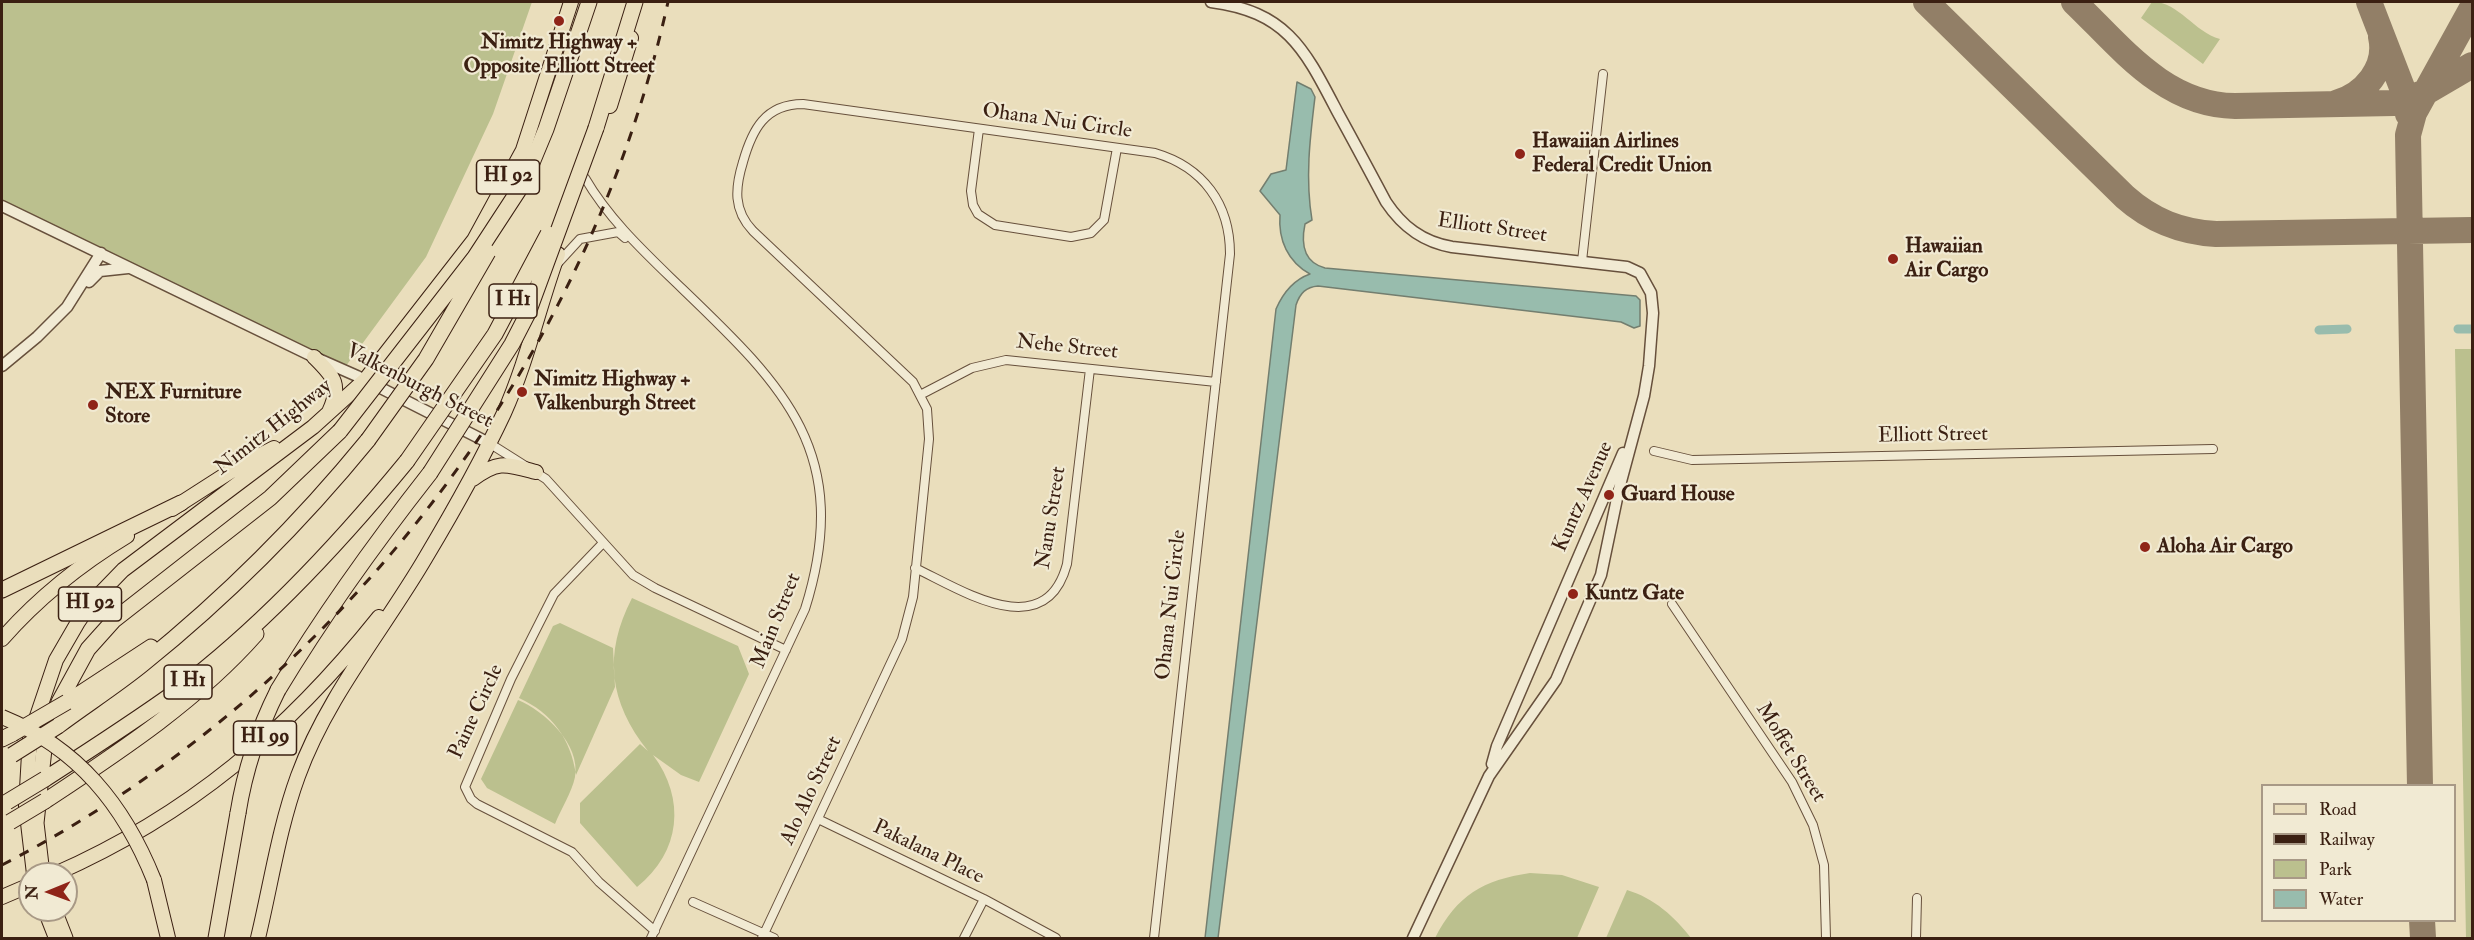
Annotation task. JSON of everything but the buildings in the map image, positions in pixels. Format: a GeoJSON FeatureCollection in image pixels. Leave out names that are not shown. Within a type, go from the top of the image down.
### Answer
{"type":"FeatureCollection","features":[{"type":"Feature","properties":{"kind":"highway","name":"I H1"},"geometry":{"type":"LineString","coordinates":[[7,758],[58,726],[142,665],[224,595],[299,521],[368,440],[426,359],[476,275],[524,182],[557,99],[589,2]]}},
{"type":"Feature","properties":{"kind":"highway","name":"I H1"},"geometry":{"type":"LineString","coordinates":[[4,803],[45,779],[179,688],[246,632],[316,566],[407,461],[495,334],[535,262],[596,128],[635,2]]}},
{"type":"Feature","properties":{"kind":"highway"},"geometry":{"type":"LineString","coordinates":[[216,939],[248,762],[265,716],[278,690],[326,612],[371,547],[430,473],[512,344],[528,313],[596,128]]}},
{"type":"Feature","properties":{"kind":"highway"},"geometry":{"type":"LineString","coordinates":[[41,862],[36,823],[44,748],[59,702],[88,649],[114,620],[270,498],[340,431],[434,312],[524,182]]}},
{"type":"Feature","properties":{"kind":"highway"},"geometry":{"type":"LineString","coordinates":[[2,590],[181,503]]}},
{"type":"Feature","properties":{"kind":"highway"},"geometry":{"type":"LineString","coordinates":[[6,824],[45,801],[152,726],[234,660],[316,566]]}},
{"type":"Feature","properties":{"kind":"highway"},"geometry":{"type":"LineString","coordinates":[[7,736],[67,702],[181,627],[224,595]]}},
{"type":"Feature","properties":{"kind":"highway"},"geometry":{"type":"LineString","coordinates":[[58,922],[64,939]]}},
{"type":"Feature","properties":{"kind":"main road","name":"Nimitz Highway"},"geometry":{"type":"LineString","coordinates":[[33,862],[26,806],[30,736],[53,668],[78,622],[91,603],[123,570],[313,428],[365,380],[474,240],[523,150],[571,2]]}},
{"type":"Feature","properties":{"kind":"main road"},"geometry":{"type":"LineString","coordinates":[[258,939],[283,827],[298,775],[310,747],[338,694],[425,559],[469,482],[508,401],[552,268],[621,75],[642,2]]}},
{"type":"Feature","properties":{"kind":"main road"},"geometry":{"type":"LineString","coordinates":[[314,357],[335,381],[333,402],[327,415]]}},
{"type":"Feature","properties":{"kind":"main road"},"geometry":{"type":"LineString","coordinates":[[2,639],[32,606],[73,570],[239,466],[313,428]]}},
{"type":"Feature","properties":{"kind":"main road"},"geometry":{"type":"LineString","coordinates":[[469,482],[490,466],[505,464],[536,472]]}},
{"type":"Feature","properties":{"kind":"main road","name":"HI 99"},"geometry":{"type":"LineString","coordinates":[[78,863],[149,828],[224,774],[267,737],[339,668],[425,559]]}},
{"type":"Feature","properties":{"kind":"main road"},"geometry":{"type":"LineString","coordinates":[[2,717],[46,738],[84,767],[100,785],[132,831],[154,880],[168,939]]}},
{"type":"Feature","properties":{"kind":"main road"},"geometry":{"type":"LineString","coordinates":[[2,897],[18,891]]}},
{"type":"Feature","properties":{"kind":"main road"},"geometry":{"type":"LineString","coordinates":[[50,922],[56,939]]}},
{"type":"Feature","properties":{"kind":"street","name":"Elliott Street"},"geometry":{"type":"LineString","coordinates":[[1211,2],[1238,6],[1259,15],[1296,41],[1320,79],[1386,202],[1399,220],[1416,234],[1433,243],[1452,248],[1582,261],[1633,269],[1645,279],[1651,293],[1653,313],[1646,385],[1630,441]]}},
{"type":"Feature","properties":{"kind":"street"},"geometry":{"type":"LineString","coordinates":[[1582,261],[1603,74]]}},
{"type":"Feature","properties":{"kind":"street","name":"Ohana Nui Circle"},"geometry":{"type":"LineString","coordinates":[[894,660],[909,618],[929,439],[927,409],[922,394],[905,372],[748,226],[738,205],[737,182],[754,129],[772,112],[787,105],[803,104],[1155,153],[1180,163],[1207,184],[1224,214],[1230,254],[1154,939]]}},
{"type":"Feature","properties":{"kind":"street"},"geometry":{"type":"LineString","coordinates":[[979,129],[971,191],[973,205],[978,214],[995,225],[1071,237],[1090,233],[1104,220],[1108,211],[1117,148]]}},
{"type":"Feature","properties":{"kind":"street","name":"Main Street"},"geometry":{"type":"LineString","coordinates":[[585,178],[598,201],[640,249],[767,373],[788,402],[804,434],[815,468],[822,510],[816,575],[805,609],[653,935]]}},
{"type":"Feature","properties":{"kind":"street","name":"Valkenburgh Street"},"geometry":{"type":"LineString","coordinates":[[2,206],[365,380],[489,443],[536,472],[564,499],[602,544],[633,575],[655,588],[786,650]]}},
{"type":"Feature","properties":{"kind":"street","name":"Main Street"},"geometry":{"type":"LineString","coordinates":[[552,268],[580,240],[604,233],[618,232],[640,249]]}},
{"type":"Feature","properties":{"kind":"street"},"geometry":{"type":"LineString","coordinates":[[2,366],[52,323],[81,287],[101,254]]}},
{"type":"Feature","properties":{"kind":"street"},"geometry":{"type":"LineString","coordinates":[[81,287],[100,271],[130,268]]}},
{"type":"Feature","properties":{"kind":"street","name":"Nehe Street"},"geometry":{"type":"LineString","coordinates":[[922,394],[972,368],[994,361],[1017,360],[1216,382]]}},
{"type":"Feature","properties":{"kind":"street","name":"Nanu Street"},"geometry":{"type":"LineString","coordinates":[[915,567],[992,604],[1008,608],[1032,606],[1052,593],[1061,580],[1066,564],[1090,369]]}},
{"type":"Feature","properties":{"kind":"street","name":"Kuntz Avenue"},"geometry":{"type":"LineString","coordinates":[[1413,939],[1489,776],[1502,736],[1612,477],[1630,441]]}},
{"type":"Feature","properties":{"kind":"street","name":"Kuntz Avenue"},"geometry":{"type":"LineString","coordinates":[[1489,776],[1556,680],[1601,575],[1630,441]]}},
{"type":"Feature","properties":{"kind":"street","name":"Elliott Street"},"geometry":{"type":"LineString","coordinates":[[1654,451],[1692,460],[2213,449]]}},
{"type":"Feature","properties":{"kind":"street","name":"Paine Circle"},"geometry":{"type":"LineString","coordinates":[[602,544],[554,594],[507,689],[465,787],[471,800],[477,804],[572,852],[653,935]]}},
{"type":"Feature","properties":{"kind":"street","name":"Moffet Street"},"geometry":{"type":"LineString","coordinates":[[1672,604],[1792,782],[1813,825],[1824,865],[1826,939]]}},
{"type":"Feature","properties":{"kind":"street","name":"Alo Alo Street"},"geometry":{"type":"LineString","coordinates":[[763,936],[894,660]]}},
{"type":"Feature","properties":{"kind":"street","name":"Pakalana Place"},"geometry":{"type":"LineString","coordinates":[[818,819],[984,898],[964,939]]}},
{"type":"Feature","properties":{"kind":"street"},"geometry":{"type":"LineString","coordinates":[[984,898],[1056,939]]}},
{"type":"Feature","properties":{"kind":"street"},"geometry":{"type":"LineString","coordinates":[[1916,939],[1917,898]]}},
{"type":"Feature","properties":{"kind":"street"},"geometry":{"type":"LineString","coordinates":[[693,902],[763,936],[774,939]]}},
{"type":"Feature","properties":{"kind":"green space"},"geometry":{"type":"Polygon","coordinates":[[[2,2],[532,2],[493,114],[426,257],[343,370],[2,204],[2,2]]]}},
{"type":"Feature","properties":{"kind":"green space"},"geometry":{"type":"Polygon","coordinates":[[[2152,2],[2170,6],[2202,30],[2220,39],[2203,64],[2141,18],[2152,2]]]}},
{"type":"Feature","properties":{"kind":"green space"},"geometry":{"type":"Polygon","coordinates":[[[2455,349],[2472,349],[2472,938],[2466,938],[2455,349]]]}},
{"type":"Feature","properties":{"kind":"green space"},"geometry":{"type":"Polygon","coordinates":[[[632,598],[738,646],[749,674],[699,782],[681,775],[653,755],[671,789],[674,824],[663,858],[652,873],[637,887],[580,823],[580,803],[640,744],[648,751],[625,714],[614,677],[617,639],[632,598]]]}},
{"type":"Feature","properties":{"kind":"green space"},"geometry":{"type":"Polygon","coordinates":[[[560,623],[613,648],[615,687],[576,775],[570,750],[558,729],[541,711],[519,698],[553,626],[560,623]]]}},
{"type":"Feature","properties":{"kind":"green space"},"geometry":{"type":"Polygon","coordinates":[[[518,700],[549,720],[566,741],[572,753],[575,765],[574,783],[555,824],[487,788],[481,779],[518,700]]]}},
{"type":"Feature","properties":{"kind":"green space"},"geometry":{"type":"Polygon","coordinates":[[[1530,873],[1562,875],[1599,887],[1577,938],[1435,938],[1443,923],[1462,900],[1473,892],[1498,880],[1530,873]]]}},
{"type":"Feature","properties":{"kind":"green space"},"geometry":{"type":"Polygon","coordinates":[[[1627,890],[1637,893],[1663,909],[1691,938],[1606,938],[1627,890]]]}},
{"type":"Feature","properties":{"kind":"water"},"geometry":{"type":"Polygon","coordinates":[[[1297,82],[1311,89],[1315,97],[1309,173],[1312,220],[1305,224],[1303,238],[1305,251],[1312,261],[1325,268],[1636,296],[1640,300],[1640,326],[1634,328],[1621,322],[1318,286],[1307,289],[1299,297],[1296,305],[1218,938],[1205,938],[1276,309],[1289,288],[1310,274],[1290,257],[1281,233],[1280,215],[1260,191],[1271,174],[1286,170],[1297,82]]]}},
{"type":"Feature","properties":{"kind":"waterway"},"geometry":{"type":"LineString","coordinates":[[2319,330],[2347,329]]}},
{"type":"Feature","properties":{"kind":"waterway"},"geometry":{"type":"LineString","coordinates":[[2458,329],[2472,329]]}},
{"type":"Feature","properties":{"kind":"taxiway"},"geometry":{"type":"LineString","coordinates":[[1926,2],[2125,197],[2156,219],[2179,228],[2216,234],[2472,230]]}},
{"type":"Feature","properties":{"kind":"taxiway"},"geometry":{"type":"LineString","coordinates":[[2074,2],[2127,54],[2165,85],[2186,96],[2210,103],[2235,106],[2394,103],[2426,92],[2472,65]]}},
{"type":"Feature","properties":{"kind":"taxiway"},"geometry":{"type":"LineString","coordinates":[[2369,2],[2403,90],[2408,114]]}},
{"type":"Feature","properties":{"kind":"taxiway"},"geometry":{"type":"LineString","coordinates":[[2420,784],[2408,135],[2414,113],[2472,8]]}},
{"type":"Feature","properties":{"kind":"taxiway"},"geometry":{"type":"LineString","coordinates":[[2336,103],[2356,94],[2372,79],[2381,59],[2381,37]]}},
{"type":"Feature","properties":{"kind":"taxiway"},"geometry":{"type":"LineString","coordinates":[[2422,922],[2423,938]]}},
{"type":"Feature","properties":{"kind":"railway"},"geometry":{"type":"LineString","coordinates":[[2,865],[123,794],[235,709],[338,613],[430,506],[509,391],[577,267],[630,137],[668,2]]}},
{"type":"Feature","properties":{"kind":"place","name":"Nimitz Highway + Opposite Elliott Street"},"geometry":{"type":"Point","coordinates":[559,21]}},
{"type":"Feature","properties":{"kind":"place","name":"Hawaiian Airlines Federal Credit Union"},"geometry":{"type":"Point","coordinates":[1520,154]}},
{"type":"Feature","properties":{"kind":"place","name":"Hawaiian Air Cargo"},"geometry":{"type":"Point","coordinates":[1893,259]}},
{"type":"Feature","properties":{"kind":"place","name":"Nimitz Highway + Valkenburgh Street"},"geometry":{"type":"Point","coordinates":[522,392]}},
{"type":"Feature","properties":{"kind":"place","name":"NEX Furniture Store"},"geometry":{"type":"Point","coordinates":[93,405]}},
{"type":"Feature","properties":{"kind":"place","name":"Guard House"},"geometry":{"type":"Point","coordinates":[1609,495]}},
{"type":"Feature","properties":{"kind":"place","name":"Aloha Air Cargo"},"geometry":{"type":"Point","coordinates":[2145,547]}},
{"type":"Feature","properties":{"kind":"place","name":"Kuntz Gate"},"geometry":{"type":"Point","coordinates":[1573,594]}}]}
